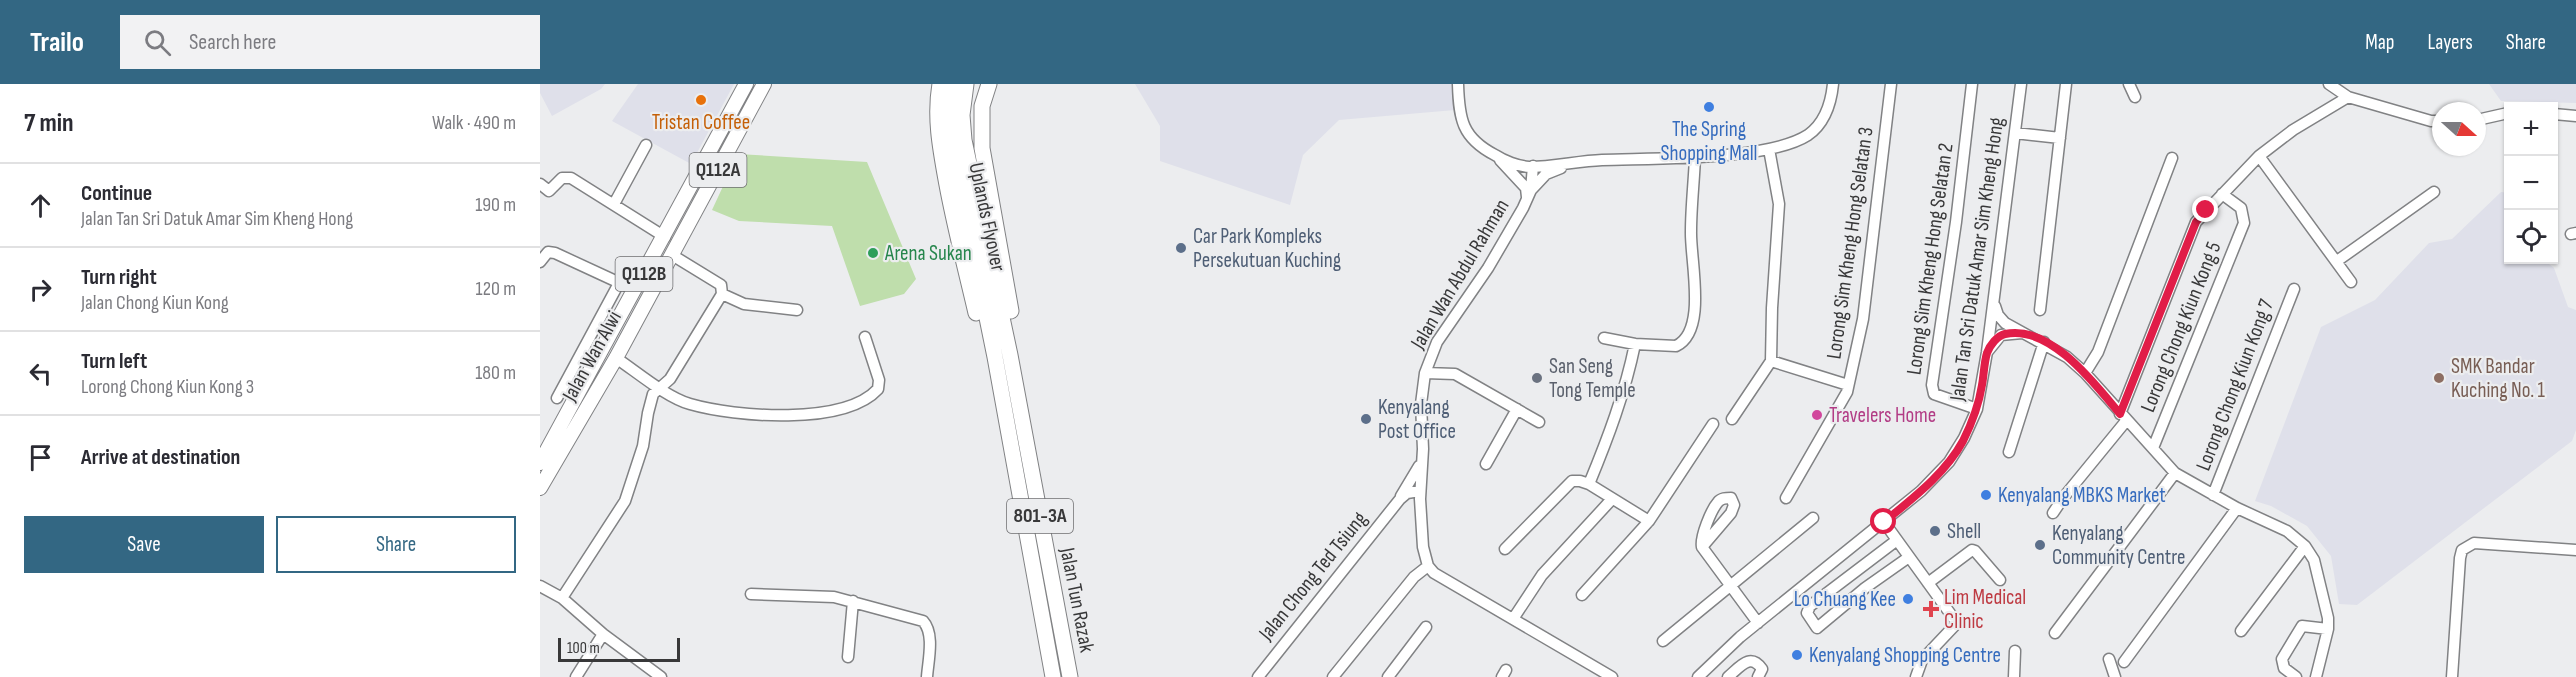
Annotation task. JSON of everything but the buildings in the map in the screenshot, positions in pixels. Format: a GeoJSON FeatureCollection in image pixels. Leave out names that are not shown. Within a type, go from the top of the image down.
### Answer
{"type":"FeatureCollection","features":[{"type":"Feature","properties":{"kind":"highway"},"geometry":{"type":"LineString","coordinates":[[940,84],[937,110],[939,140],[955,228],[987,359],[1001,389]]}},
{"type":"Feature","properties":{"kind":"highway","name":"Uplands Flyover"},"geometry":{"type":"LineString","coordinates":[[952,84],[949,113],[951,141],[1002,356]]}},
{"type":"Feature","properties":{"kind":"highway","name":"Uplands Flyover"},"geometry":{"type":"LineString","coordinates":[[966,84],[962,115],[963,140],[1002,356]]}},
{"type":"Feature","properties":{"kind":"highway"},"geometry":{"type":"LineString","coordinates":[[989,84],[982,106],[981,148],[1017,349],[1017,391]]}},
{"type":"Feature","properties":{"kind":"highway","name":"Jalan Tun Razak"},"geometry":{"type":"LineString","coordinates":[[1002,356],[1001,389],[1053,677]]}},
{"type":"Feature","properties":{"kind":"highway","name":"Jalan Tun Razak"},"geometry":{"type":"LineString","coordinates":[[1002,356],[1017,391],[1070,677]]}},
{"type":"Feature","properties":{"kind":"main road","name":"Jalan Wan Alwi"},"geometry":{"type":"LineString","coordinates":[[540,463],[545,445],[665,237],[746,84]]}},
{"type":"Feature","properties":{"kind":"main road","name":"Jalan Wan Alwi"},"geometry":{"type":"LineString","coordinates":[[540,488],[616,358],[764,84]]}},
{"type":"Feature","properties":{"kind":"street"},"geometry":{"type":"LineString","coordinates":[[1458,84],[1460,111],[1467,133],[1495,155],[1526,188],[1529,196]]}},
{"type":"Feature","properties":{"kind":"street"},"geometry":{"type":"LineString","coordinates":[[1495,155],[1518,164],[1533,166],[1695,157],[1769,149],[1798,140],[1817,128],[1829,107],[1833,84]]}},
{"type":"Feature","properties":{"kind":"street","name":"Lorong Sim Kheng Hong Selatan 3"},"geometry":{"type":"LineString","coordinates":[[1786,498],[1845,398],[1863,319],[1891,84]]}},
{"type":"Feature","properties":{"kind":"street","name":"Lorong Sim Kheng Hong Selatan 2"},"geometry":{"type":"LineString","coordinates":[[1972,84],[1956,222],[1932,386],[1934,394],[1977,409]]}},
{"type":"Feature","properties":{"kind":"street","name":"Jalan Tan Sri Datuk Amar Sim Kheng Hong"},"geometry":{"type":"LineString","coordinates":[[1698,677],[1717,657],[1921,492],[1949,462],[1964,438],[1977,409],[1987,352],[2021,84]]}},
{"type":"Feature","properties":{"kind":"street"},"geometry":{"type":"LineString","coordinates":[[2040,310],[2066,84]]}},
{"type":"Feature","properties":{"kind":"street"},"geometry":{"type":"LineString","coordinates":[[2129,84],[2135,97]]}},
{"type":"Feature","properties":{"kind":"street"},"geometry":{"type":"LineString","coordinates":[[2329,84],[2348,97],[2432,119]]}},
{"type":"Feature","properties":{"kind":"street"},"geometry":{"type":"LineString","coordinates":[[2053,513],[2123,418],[2196,222],[2259,156],[2294,130],[2348,97]]}},
{"type":"Feature","properties":{"kind":"street"},"geometry":{"type":"LineString","coordinates":[[2486,118],[2504,114]]}},
{"type":"Feature","properties":{"kind":"street"},"geometry":{"type":"LineString","coordinates":[[2558,114],[2576,116]]}},
{"type":"Feature","properties":{"kind":"street"},"geometry":{"type":"LineString","coordinates":[[2015,133],[2060,138]]}},
{"type":"Feature","properties":{"kind":"street"},"geometry":{"type":"LineString","coordinates":[[614,204],[646,145]]}},
{"type":"Feature","properties":{"kind":"street"},"geometry":{"type":"LineString","coordinates":[[1732,418],[1772,361],[1772,317],[1779,204],[1769,149]]}},
{"type":"Feature","properties":{"kind":"street"},"geometry":{"type":"LineString","coordinates":[[2259,156],[2351,282]]}},
{"type":"Feature","properties":{"kind":"street"},"geometry":{"type":"LineString","coordinates":[[1604,338],[1635,344],[1676,346],[1688,336],[1692,328],[1695,282],[1691,232],[1695,157]]}},
{"type":"Feature","properties":{"kind":"street"},"geometry":{"type":"LineString","coordinates":[[2085,373],[2098,352],[2172,158]]}},
{"type":"Feature","properties":{"kind":"street"},"geometry":{"type":"LineString","coordinates":[[1529,196],[1546,174],[1575,163]]}},
{"type":"Feature","properties":{"kind":"street","name":"Jalan Wan Abdul Rahman"},"geometry":{"type":"LineString","coordinates":[[1428,567],[1422,541],[1420,495],[1421,404],[1425,373],[1437,342],[1488,268],[1529,196],[1533,166]]}},
{"type":"Feature","properties":{"kind":"street"},"geometry":{"type":"LineString","coordinates":[[540,184],[549,191],[562,178],[571,178],[665,237]]}},
{"type":"Feature","properties":{"kind":"street"},"geometry":{"type":"LineString","coordinates":[[2337,261],[2434,192]]}},
{"type":"Feature","properties":{"kind":"street","name":"Lorong Chong Kiun Kong 5"},"geometry":{"type":"LineString","coordinates":[[2153,448],[2244,223],[2241,208],[2222,194]]}},
{"type":"Feature","properties":{"kind":"street"},"geometry":{"type":"LineString","coordinates":[[540,262],[548,252],[555,253],[635,290]]}},
{"type":"Feature","properties":{"kind":"street"},"geometry":{"type":"LineString","coordinates":[[562,598],[626,501],[644,446],[651,399],[670,379],[722,294],[721,285],[672,255]]}},
{"type":"Feature","properties":{"kind":"street"},"geometry":{"type":"LineString","coordinates":[[557,398],[619,283]]}},
{"type":"Feature","properties":{"kind":"street","name":"Lorong Chong Kiun Kong 7"},"geometry":{"type":"LineString","coordinates":[[2213,495],[2294,289]]}},
{"type":"Feature","properties":{"kind":"street"},"geometry":{"type":"LineString","coordinates":[[722,294],[744,304],[797,310]]}},
{"type":"Feature","properties":{"kind":"street"},"geometry":{"type":"LineString","coordinates":[[1994,301],[1998,315],[2005,323],[2044,342],[2067,357],[2085,373],[2123,418],[2175,473],[2237,508],[2287,531],[2305,546],[2314,560],[2321,585],[2328,629],[2316,677]]}},
{"type":"Feature","properties":{"kind":"street"},"geometry":{"type":"LineString","coordinates":[[1987,352],[2001,335],[2028,334]]}},
{"type":"Feature","properties":{"kind":"street"},"geometry":{"type":"LineString","coordinates":[[616,358],[690,404],[771,415],[814,414],[842,409],[861,401],[878,388],[879,380],[864,338]]}},
{"type":"Feature","properties":{"kind":"street"},"geometry":{"type":"LineString","coordinates":[[2009,452],[2044,342]]}},
{"type":"Feature","properties":{"kind":"street"},"geometry":{"type":"LineString","coordinates":[[1589,484],[1612,428],[1628,380],[1635,344]]}},
{"type":"Feature","properties":{"kind":"street"},"geometry":{"type":"LineString","coordinates":[[1772,361],[1848,385]]}},
{"type":"Feature","properties":{"kind":"street"},"geometry":{"type":"LineString","coordinates":[[1425,373],[1455,374],[1539,422]]}},
{"type":"Feature","properties":{"kind":"street"},"geometry":{"type":"LineString","coordinates":[[1486,464],[1516,409]]}},
{"type":"Feature","properties":{"kind":"street"},"geometry":{"type":"LineString","coordinates":[[1582,595],[1649,521],[1713,424]]}},
{"type":"Feature","properties":{"kind":"street","name":"Jalan Chong Ted Tsiung"},"geometry":{"type":"LineString","coordinates":[[1258,677],[1400,499],[1421,463]]}},
{"type":"Feature","properties":{"kind":"street"},"geometry":{"type":"LineString","coordinates":[[2055,633],[2175,473]]}},
{"type":"Feature","properties":{"kind":"street"},"geometry":{"type":"LineString","coordinates":[[1504,549],[1572,481],[1589,484],[1649,521]]}},
{"type":"Feature","properties":{"kind":"street"},"geometry":{"type":"LineString","coordinates":[[1400,499],[1420,495]]}},
{"type":"Feature","properties":{"kind":"street"},"geometry":{"type":"LineString","coordinates":[[1513,619],[1542,575],[1612,500]]}},
{"type":"Feature","properties":{"kind":"street"},"geometry":{"type":"LineString","coordinates":[[2124,662],[2237,508]]}},
{"type":"Feature","properties":{"kind":"street"},"geometry":{"type":"LineString","coordinates":[[1663,641],[1813,518]]}},
{"type":"Feature","properties":{"kind":"street"},"geometry":{"type":"LineString","coordinates":[[1884,522],[1957,623],[1922,660],[1916,677]]}},
{"type":"Feature","properties":{"kind":"street"},"geometry":{"type":"LineString","coordinates":[[1897,540],[1810,606],[1807,613],[1817,628],[1865,588],[1909,557]]}},
{"type":"Feature","properties":{"kind":"street"},"geometry":{"type":"LineString","coordinates":[[2452,677],[2462,550],[2474,543],[2576,550]]}},
{"type":"Feature","properties":{"kind":"street"},"geometry":{"type":"LineString","coordinates":[[2241,631],[2305,546]]}},
{"type":"Feature","properties":{"kind":"street"},"geometry":{"type":"LineString","coordinates":[[1702,547],[1729,587],[1758,623]]}},
{"type":"Feature","properties":{"kind":"street"},"geometry":{"type":"LineString","coordinates":[[1928,583],[1972,550],[2000,580]]}},
{"type":"Feature","properties":{"kind":"street"},"geometry":{"type":"LineString","coordinates":[[1337,676],[1414,578],[1428,567],[1434,573],[1612,677]]}},
{"type":"Feature","properties":{"kind":"street"},"geometry":{"type":"LineString","coordinates":[[540,586],[562,598],[603,634],[661,677]]}},
{"type":"Feature","properties":{"kind":"street"},"geometry":{"type":"LineString","coordinates":[[751,594],[834,597],[916,618],[928,626],[927,677]]}},
{"type":"Feature","properties":{"kind":"street"},"geometry":{"type":"LineString","coordinates":[[848,657],[853,601]]}},
{"type":"Feature","properties":{"kind":"street"},"geometry":{"type":"LineString","coordinates":[[2296,677],[2284,668],[2282,659],[2297,632],[2302,626],[2328,629]]}},
{"type":"Feature","properties":{"kind":"street"},"geometry":{"type":"LineString","coordinates":[[1388,677],[1426,627]]}},
{"type":"Feature","properties":{"kind":"street"},"geometry":{"type":"LineString","coordinates":[[576,677],[603,634]]}},
{"type":"Feature","properties":{"kind":"street"},"geometry":{"type":"LineString","coordinates":[[2014,677],[2015,651]]}},
{"type":"Feature","properties":{"kind":"street"},"geometry":{"type":"LineString","coordinates":[[2109,658],[2115,677]]}},
{"type":"Feature","properties":{"kind":"street"},"geometry":{"type":"LineString","coordinates":[[1728,677],[1751,660],[1757,662],[1762,669],[1758,677]]}},
{"type":"Feature","properties":{"kind":"shaded area"},"geometry":{"type":"Polygon","coordinates":[[[540,84],[605,84],[601,89],[552,116],[540,93],[540,84]]]}},
{"type":"Feature","properties":{"kind":"shaded area"},"geometry":{"type":"Polygon","coordinates":[[[638,84],[734,84],[691,164],[612,121],[638,84]]]}},
{"type":"Feature","properties":{"kind":"shaded area"},"geometry":{"type":"Polygon","coordinates":[[[1135,84],[1453,84],[1455,110],[1339,120],[1303,155],[1290,205],[1160,161],[1160,126],[1135,84]]]}},
{"type":"Feature","properties":{"kind":"shaded area"},"geometry":{"type":"Polygon","coordinates":[[[2489,84],[2576,84],[2576,103],[2501,101],[2489,84]]]}},
{"type":"Feature","properties":{"kind":"shaded area","name":"SMK Bandar Kuching No. 1"},"geometry":{"type":"Polygon","coordinates":[[[2501,192],[2504,192],[2504,264],[2549,264],[2554,268],[2568,307],[2576,310],[2576,430],[2572,441],[2357,605],[2339,604],[2331,556],[2307,526],[2271,506],[2255,501],[2321,327],[2375,300],[2429,243],[2452,239],[2501,192]]]}},
{"type":"Feature","properties":{"kind":"green space","name":"Arena Sukan"},"geometry":{"type":"Polygon","coordinates":[[[738,154],[867,162],[916,279],[904,294],[860,306],[832,226],[739,221],[712,210],[738,154]]]}},
{"type":"Feature","properties":{"kind":"place","name":"Tristan Coffee"},"geometry":{"type":"Point","coordinates":[701,100]}},
{"type":"Feature","properties":{"kind":"place","name":"The Spring Shopping Mall"},"geometry":{"type":"Point","coordinates":[1709,107]}},
{"type":"Feature","properties":{"kind":"place","name":"Car Park Kompleks Persekutuan Kuching"},"geometry":{"type":"Point","coordinates":[1181,248]}},
{"type":"Feature","properties":{"kind":"place","name":"Arena Sukan"},"geometry":{"type":"Point","coordinates":[873,253]}},
{"type":"Feature","properties":{"kind":"place","name":"San Seng Tong Temple"},"geometry":{"type":"Point","coordinates":[1537,378]}},
{"type":"Feature","properties":{"kind":"place","name":"SMK Bandar Kuching No. 1"},"geometry":{"type":"Point","coordinates":[2439,378]}},
{"type":"Feature","properties":{"kind":"place","name":"Travelers Home"},"geometry":{"type":"Point","coordinates":[1817,415]}},
{"type":"Feature","properties":{"kind":"place","name":"Kenyalang Post Office"},"geometry":{"type":"Point","coordinates":[1366,419]}},
{"type":"Feature","properties":{"kind":"place","name":"Kenyalang MBKS Market"},"geometry":{"type":"Point","coordinates":[1986,495]}},
{"type":"Feature","properties":{"kind":"place","name":"Shell"},"geometry":{"type":"Point","coordinates":[1935,531]}},
{"type":"Feature","properties":{"kind":"place","name":"Kenyalang Community Centre"},"geometry":{"type":"Point","coordinates":[2040,545]}},
{"type":"Feature","properties":{"kind":"place","name":"Lo Chuang Kee"},"geometry":{"type":"Point","coordinates":[1908,599]}},
{"type":"Feature","properties":{"kind":"place","name":"Lim Medical Clinic"},"geometry":{"type":"Point","coordinates":[1931,609]}},
{"type":"Feature","properties":{"kind":"place","name":"Kenyalang Shopping Centre"},"geometry":{"type":"Point","coordinates":[1797,655]}},
{"type":"Feature","properties":{"kind":"route"},"geometry":{"type":"LineString","coordinates":[[1884,522],[1921,492],[1957,451],[1977,409],[1987,352],[2001,335],[2028,334],[2067,357],[2085,373],[2120,414],[2196,222],[2206,210]]}}]}
